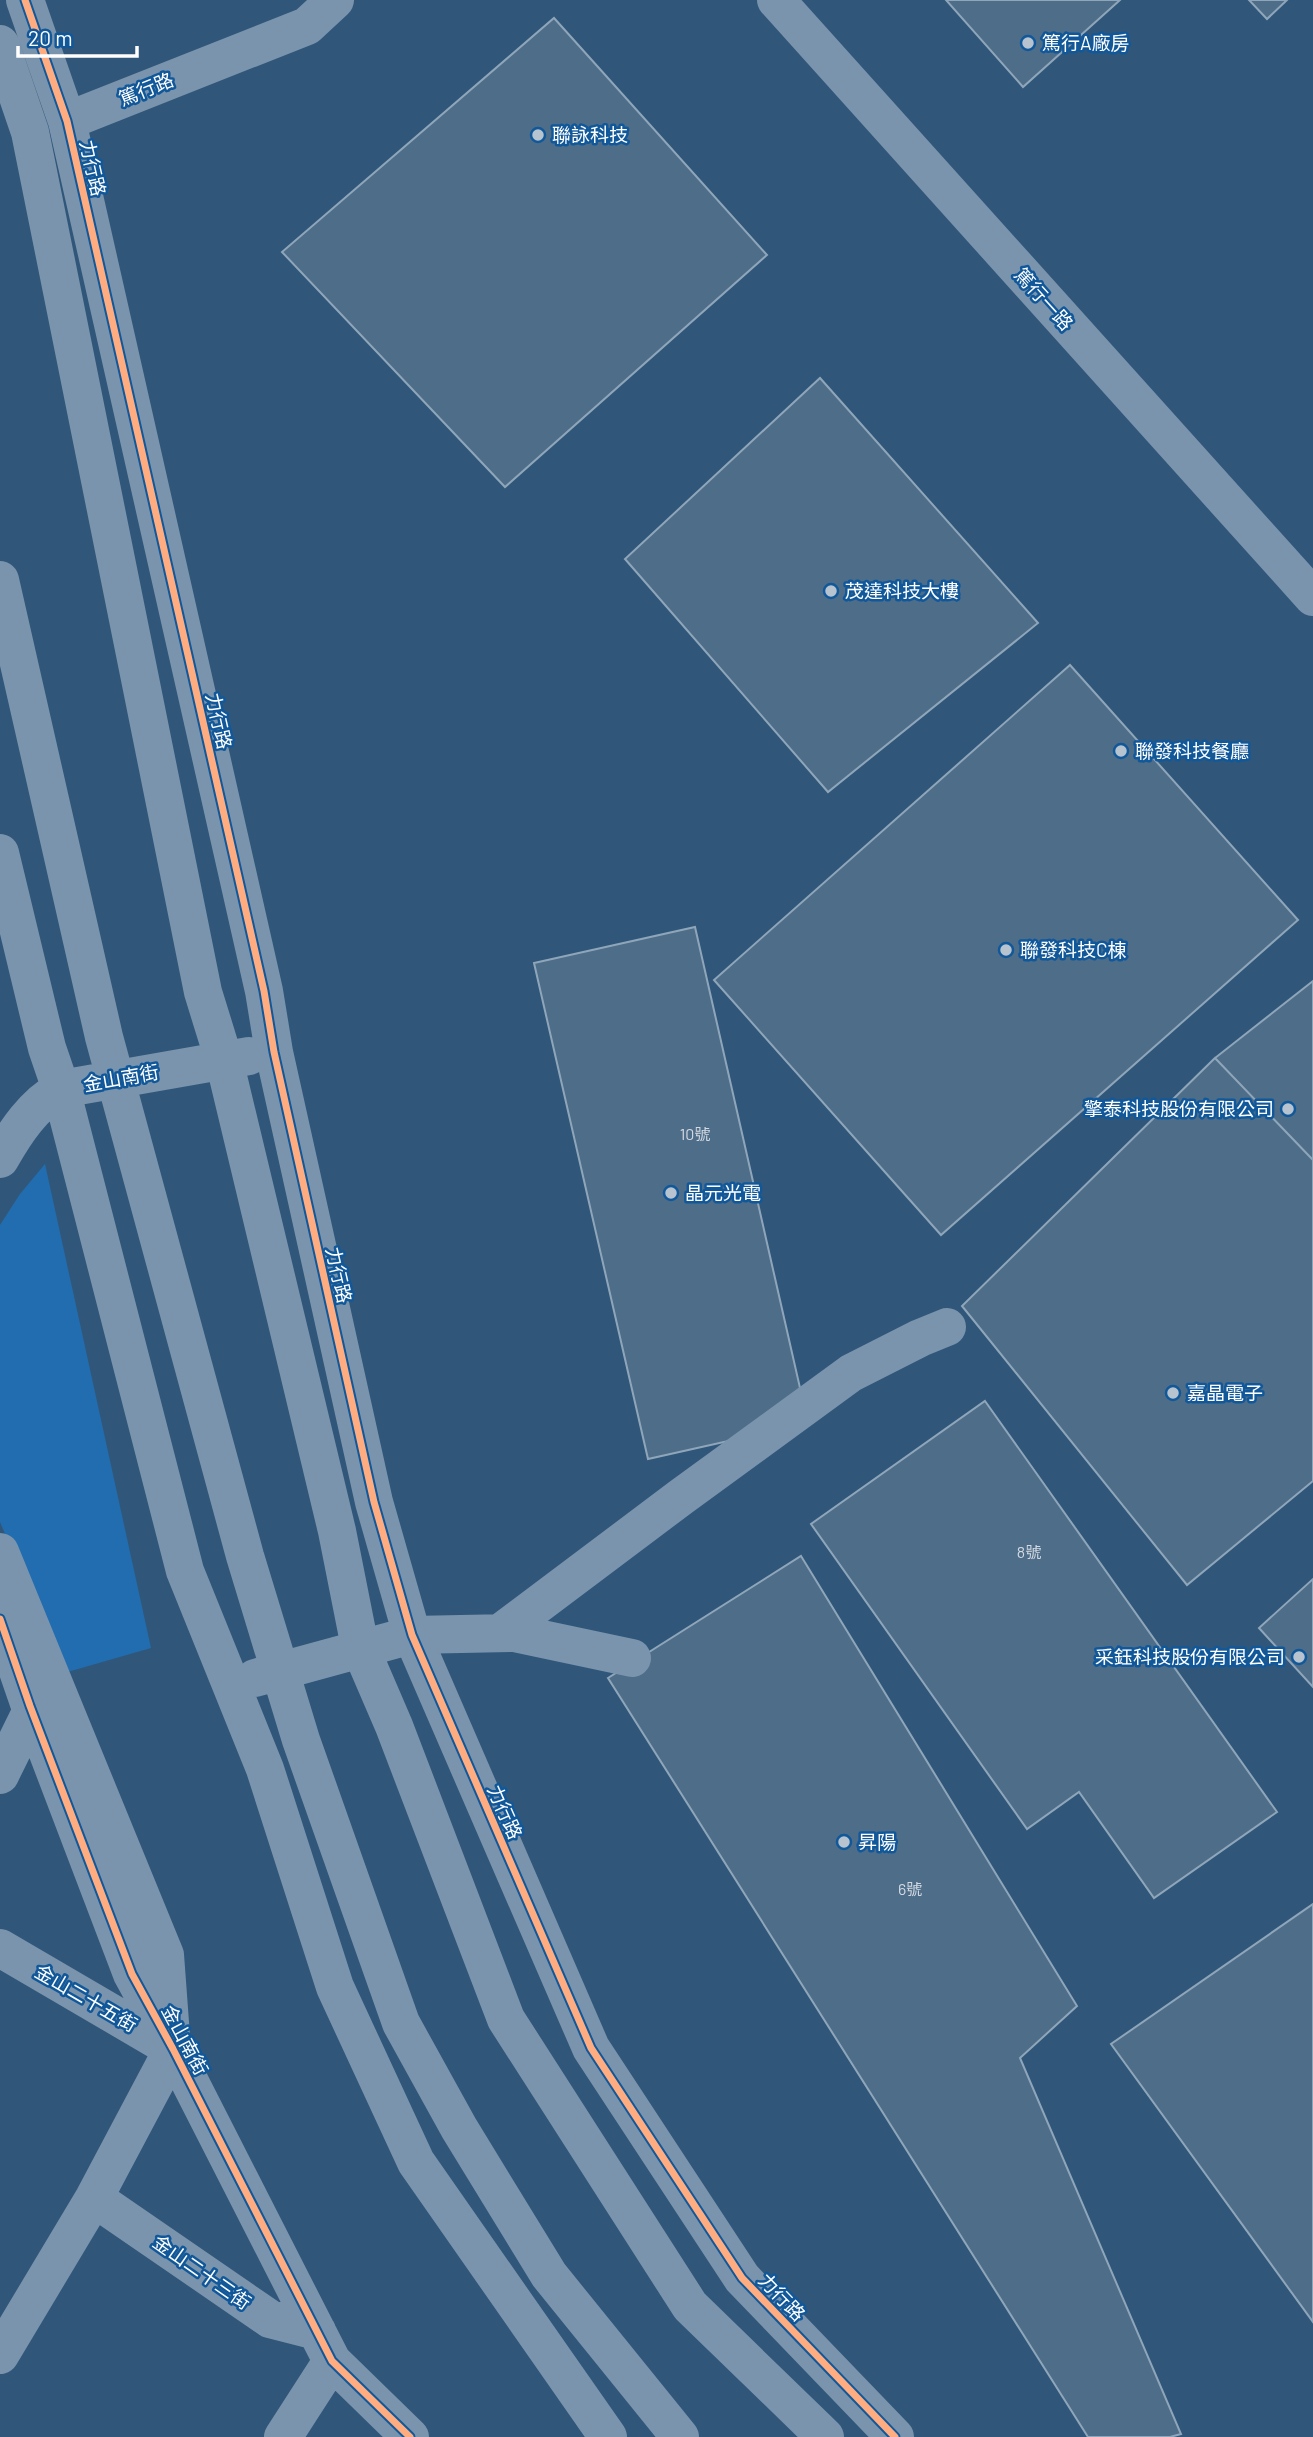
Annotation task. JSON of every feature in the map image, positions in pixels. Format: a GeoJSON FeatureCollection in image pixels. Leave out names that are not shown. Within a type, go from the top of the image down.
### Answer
{"type":"FeatureCollection","features":[{"type":"Feature","properties":{"kind":"street","name":"力行路"},"geometry":{"type":"LineString","coordinates":[[25,0],[66,121],[264,991],[274,1052],[374,1502],[412,1635],[591,2048],[742,2278],[895,2437]]}},
{"type":"Feature","properties":{"kind":"street","name":"篤行路"},"geometry":{"type":"LineString","coordinates":[[66,121],[307,26],[335,0]]}},
{"type":"Feature","properties":{"kind":"street","name":"篤行一路"},"geometry":{"type":"LineString","coordinates":[[776,0],[1313,597]]}},
{"type":"Feature","properties":{"kind":"street"},"geometry":{"type":"LineString","coordinates":[[0,44],[30,132],[203,992],[224,1060],[337,1531],[360,1647],[394,1727],[506,2019],[690,2305],[825,2437]]}},
{"type":"Feature","properties":{"kind":"street"},"geometry":{"type":"LineString","coordinates":[[0,580],[115,1080],[278,1671],[401,2023],[459,2128],[549,2275],[680,2437]]}},
{"type":"Feature","properties":{"kind":"street"},"geometry":{"type":"LineString","coordinates":[[0,853],[47,1048],[61,1089],[185,1572],[265,1769],[335,1987],[416,2162],[608,2437]]}},
{"type":"Feature","properties":{"kind":"street","name":"金山南街"},"geometry":{"type":"LineString","coordinates":[[0,1159],[17,1130],[45,1099],[61,1089],[274,1052]]}},
{"type":"Feature","properties":{"kind":"street"},"geometry":{"type":"LineString","coordinates":[[500,1633],[850,1373],[947,1327]]}},
{"type":"Feature","properties":{"kind":"street","name":"金山南街"},"geometry":{"type":"LineString","coordinates":[[0,1552],[165,1955],[173,2049]]}},
{"type":"Feature","properties":{"kind":"street","name":"金山南街"},"geometry":{"type":"LineString","coordinates":[[0,1619],[16,1704],[132,1975],[173,2049],[325,2346],[410,2437]]}},
{"type":"Feature","properties":{"kind":"street"},"geometry":{"type":"LineString","coordinates":[[230,1686],[360,1647],[412,1635],[514,1633],[632,1658]]}},
{"type":"Feature","properties":{"kind":"street"},"geometry":{"type":"LineString","coordinates":[[0,1775],[16,1704]]}},
{"type":"Feature","properties":{"kind":"street","name":"金山二十五街"},"geometry":{"type":"LineString","coordinates":[[0,1948],[173,2049]]}},
{"type":"Feature","properties":{"kind":"street"},"geometry":{"type":"LineString","coordinates":[[0,2355],[94,2198],[173,2049]]}},
{"type":"Feature","properties":{"kind":"street","name":"金山二十三街"},"geometry":{"type":"LineString","coordinates":[[94,2198],[270,2319],[325,2346]]}},
{"type":"Feature","properties":{"kind":"street"},"geometry":{"type":"LineString","coordinates":[[283,2437],[325,2346]]}},
{"type":"Feature","properties":{"kind":"shaded area"},"geometry":{"type":"Polygon","coordinates":[[[45,1164],[151,1648],[64,1673],[0,1522],[0,1225],[20,1194],[45,1164]]]}},
{"type":"Feature","properties":{"kind":"building","name":"篤行A廠房"},"geometry":{"type":"Polygon","coordinates":[[[946,0],[1120,0],[1023,87],[946,0]]]}},
{"type":"Feature","properties":{"kind":"building"},"geometry":{"type":"Polygon","coordinates":[[[1249,0],[1287,0],[1267,19],[1249,0]]]}},
{"type":"Feature","properties":{"kind":"building","name":"聯詠科技"},"geometry":{"type":"Polygon","coordinates":[[[554,18],[767,255],[505,487],[282,252],[554,18]]]}},
{"type":"Feature","properties":{"kind":"building","name":"茂達科技大樓"},"geometry":{"type":"Polygon","coordinates":[[[820,378],[1038,623],[828,792],[625,559],[820,378]]]}},
{"type":"Feature","properties":{"kind":"building","name":"聯發科技C棟"},"geometry":{"type":"Polygon","coordinates":[[[1070,665],[1298,920],[941,1235],[714,980],[1070,665]]]}},
{"type":"Feature","properties":{"kind":"building","name":"晶元光電"},"geometry":{"type":"Polygon","coordinates":[[[695,927],[808,1423],[648,1459],[534,963],[695,927]]]}},
{"type":"Feature","properties":{"kind":"building","name":"擎泰科技股份有限公司"},"geometry":{"type":"Polygon","coordinates":[[[1313,981],[1313,1160],[1215,1058],[1313,981]]]}},
{"type":"Feature","properties":{"kind":"building","name":"嘉晶電子"},"geometry":{"type":"Polygon","coordinates":[[[1215,1058],[1313,1160],[1313,1481],[1187,1585],[962,1306],[1215,1058]]]}},
{"type":"Feature","properties":{"kind":"building"},"geometry":{"type":"Polygon","coordinates":[[[985,1401],[1277,1812],[1154,1898],[1079,1792],[1027,1829],[811,1524],[985,1401]]]}},
{"type":"Feature","properties":{"kind":"building","name":"昇陽"},"geometry":{"type":"Polygon","coordinates":[[[801,1556],[1077,2006],[1020,2058],[1181,2434],[1170,2437],[1088,2437],[608,1678],[801,1556]]]}},
{"type":"Feature","properties":{"kind":"building","name":"采鈺科技股份有限公司"},"geometry":{"type":"Polygon","coordinates":[[[1313,1579],[1313,1687],[1259,1628],[1313,1579]]]}},
{"type":"Feature","properties":{"kind":"building"},"geometry":{"type":"Polygon","coordinates":[[[1313,1904],[1313,2322],[1111,2044],[1313,1904]]]}},
{"type":"Feature","properties":{"kind":"cycle path"},"geometry":{"type":"LineString","coordinates":[[25,0],[67,121],[264,991],[274,1052],[374,1502],[412,1635],[591,2048],[742,2278],[895,2437]]}},
{"type":"Feature","properties":{"kind":"cycle path"},"geometry":{"type":"LineString","coordinates":[[0,1619],[30,1706],[132,1974],[332,2361],[410,2437]]}},
{"type":"Feature","properties":{"kind":"place","name":"篤行A廠房"},"geometry":{"type":"Point","coordinates":[1028,43]}},
{"type":"Feature","properties":{"kind":"place","name":"聯詠科技"},"geometry":{"type":"Point","coordinates":[538,135]}},
{"type":"Feature","properties":{"kind":"place","name":"茂達科技大樓"},"geometry":{"type":"Point","coordinates":[831,591]}},
{"type":"Feature","properties":{"kind":"place","name":"聯發科技餐廳"},"geometry":{"type":"Point","coordinates":[1121,751]}},
{"type":"Feature","properties":{"kind":"place","name":"聯發科技C棟"},"geometry":{"type":"Point","coordinates":[1006,950]}},
{"type":"Feature","properties":{"kind":"place","name":"擎泰科技股份有限公司"},"geometry":{"type":"Point","coordinates":[1288,1109]}},
{"type":"Feature","properties":{"kind":"place","name":"晶元光電"},"geometry":{"type":"Point","coordinates":[671,1193]}},
{"type":"Feature","properties":{"kind":"place","name":"嘉晶電子"},"geometry":{"type":"Point","coordinates":[1173,1393]}},
{"type":"Feature","properties":{"kind":"place","name":"采鈺科技股份有限公司"},"geometry":{"type":"Point","coordinates":[1299,1657]}},
{"type":"Feature","properties":{"kind":"place","name":"昇陽"},"geometry":{"type":"Point","coordinates":[844,1842]}}]}
